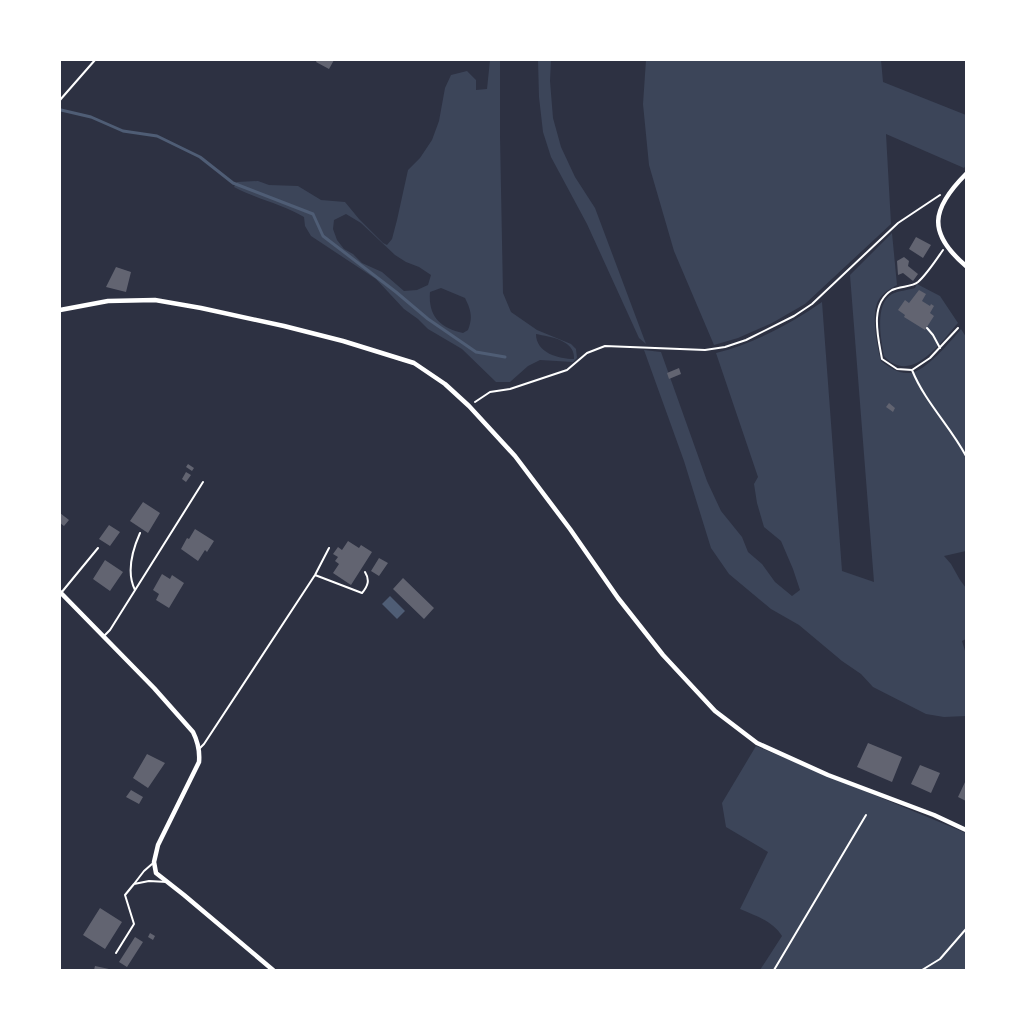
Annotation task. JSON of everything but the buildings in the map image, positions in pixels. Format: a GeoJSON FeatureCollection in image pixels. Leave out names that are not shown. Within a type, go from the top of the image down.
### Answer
{"type":"FeatureCollection","features":[{"type":"Feature","properties":{"kind":"street"},"geometry":{"type":"LineString","coordinates":[[966,174],[947,196],[937,220],[940,234],[946,245],[966,266]]}},
{"type":"Feature","properties":{"kind":"street"},"geometry":{"type":"LineString","coordinates":[[60,310],[108,301],[156,300],[284,326],[343,341],[414,363],[445,384],[469,406],[515,456],[570,529],[618,598],[663,655],[715,711],[757,743],[828,775],[934,815],[966,830]]}},
{"type":"Feature","properties":{"kind":"street"},"geometry":{"type":"LineString","coordinates":[[60,593],[154,688],[193,732],[199,749],[199,762],[158,845],[154,862],[156,873],[273,970]]}},
{"type":"Feature","properties":{"kind":"lane"},"geometry":{"type":"LineString","coordinates":[[60,100],[95,60]]}},
{"type":"Feature","properties":{"kind":"lane"},"geometry":{"type":"LineString","coordinates":[[103,636],[110,630],[204,482]]}},
{"type":"Feature","properties":{"kind":"lane"},"geometry":{"type":"LineString","coordinates":[[135,590],[131,583],[131,568],[133,549],[140,533]]}},
{"type":"Feature","properties":{"kind":"lane"},"geometry":{"type":"LineString","coordinates":[[60,593],[98,548]]}},
{"type":"Feature","properties":{"kind":"lane"},"geometry":{"type":"LineString","coordinates":[[199,749],[315,575],[329,548]]}},
{"type":"Feature","properties":{"kind":"lane"},"geometry":{"type":"LineString","coordinates":[[315,575],[362,593],[368,584],[368,577],[364,572]]}},
{"type":"Feature","properties":{"kind":"lane"},"geometry":{"type":"LineString","coordinates":[[116,952],[134,924],[125,895],[144,871],[154,862]]}},
{"type":"Feature","properties":{"kind":"lane"},"geometry":{"type":"LineString","coordinates":[[134,884],[148,881],[168,882]]}},
{"type":"Feature","properties":{"kind":"path"},"geometry":{"type":"LineString","coordinates":[[469,406],[490,392],[510,389],[567,370],[587,353],[605,346],[705,350],[725,347],[746,340],[794,316],[812,304],[898,223],[932,199],[940,195],[947,196]]}},
{"type":"Feature","properties":{"kind":"path"},"geometry":{"type":"LineString","coordinates":[[946,245],[918,282],[894,289],[886,295],[878,306],[877,334],[882,359],[897,369],[912,370],[930,358],[958,328]]}},
{"type":"Feature","properties":{"kind":"path"},"geometry":{"type":"LineString","coordinates":[[926,328],[933,335],[940,348]]}},
{"type":"Feature","properties":{"kind":"path"},"geometry":{"type":"LineString","coordinates":[[912,370],[935,412],[958,442],[966,456]]}},
{"type":"Feature","properties":{"kind":"path"},"geometry":{"type":"LineString","coordinates":[[774,970],[866,816]]}},
{"type":"Feature","properties":{"kind":"path"},"geometry":{"type":"LineString","coordinates":[[922,970],[940,959],[966,929]]}},
{"type":"Feature","properties":{"kind":"shaded area"},"geometry":{"type":"Polygon","coordinates":[[[490,60],[500,60],[503,293],[511,312],[537,330],[571,344],[576,349],[577,358],[573,362],[540,360],[528,366],[510,382],[496,382],[462,349],[428,329],[404,309],[376,279],[311,236],[305,226],[304,217],[234,187],[237,182],[258,181],[269,185],[298,186],[321,200],[345,202],[359,219],[387,245],[392,239],[408,170],[420,158],[432,140],[439,121],[445,88],[451,75],[467,71],[476,80],[476,90],[487,89],[490,60]],[[346,214],[334,220],[333,229],[337,240],[344,249],[353,254],[362,263],[382,272],[404,291],[417,290],[428,285],[431,275],[395,255],[361,223],[346,214]],[[441,288],[430,292],[431,308],[437,320],[455,331],[463,333],[468,330],[471,314],[465,298],[441,288]],[[536,334],[537,341],[549,354],[574,359],[571,348],[561,340],[536,334]]]}},
{"type":"Feature","properties":{"kind":"shaded area"},"geometry":{"type":"Polygon","coordinates":[[[538,60],[551,60],[550,81],[553,118],[561,147],[575,177],[595,208],[646,344],[639,338],[587,224],[551,157],[543,132],[539,97],[538,60]]]}},
{"type":"Feature","properties":{"kind":"shaded area"},"geometry":{"type":"Polygon","coordinates":[[[646,60],[881,60],[883,82],[966,115],[966,165],[964,168],[886,134],[891,224],[805,304],[772,323],[738,338],[714,345],[674,251],[649,165],[643,104],[646,60]]]}},
{"type":"Feature","properties":{"kind":"shaded area"},"geometry":{"type":"Polygon","coordinates":[[[892,233],[897,285],[880,298],[875,314],[876,339],[881,361],[894,370],[910,373],[930,362],[961,329],[966,337],[966,551],[944,556],[966,588],[966,639],[962,641],[966,654],[966,716],[944,717],[926,714],[873,687],[861,674],[842,661],[799,625],[771,609],[729,574],[711,548],[684,461],[644,350],[661,352],[707,481],[721,511],[742,537],[748,552],[762,564],[775,582],[792,596],[800,590],[781,541],[764,527],[754,484],[758,477],[716,353],[772,332],[822,302],[842,571],[874,582],[850,275],[892,233]]]}},
{"type":"Feature","properties":{"kind":"shaded area"},"geometry":{"type":"Polygon","coordinates":[[[917,284],[940,296],[958,323],[925,358],[915,364],[905,366],[894,364],[884,356],[881,341],[880,323],[883,306],[886,299],[892,294],[915,288],[917,284]]]}},
{"type":"Feature","properties":{"kind":"shaded area"},"geometry":{"type":"Polygon","coordinates":[[[390,596],[405,611],[397,619],[382,604],[390,596]]]}},
{"type":"Feature","properties":{"kind":"shaded area"},"geometry":{"type":"Polygon","coordinates":[[[756,746],[966,833],[966,970],[760,970],[782,936],[774,926],[740,909],[768,852],[726,827],[722,803],[756,746]]]}},
{"type":"Feature","properties":{"kind":"waterway"},"geometry":{"type":"LineString","coordinates":[[61,110],[91,117],[123,131],[157,136],[200,157],[233,183],[313,214],[323,236],[428,319],[476,352],[505,357]]}}]}
